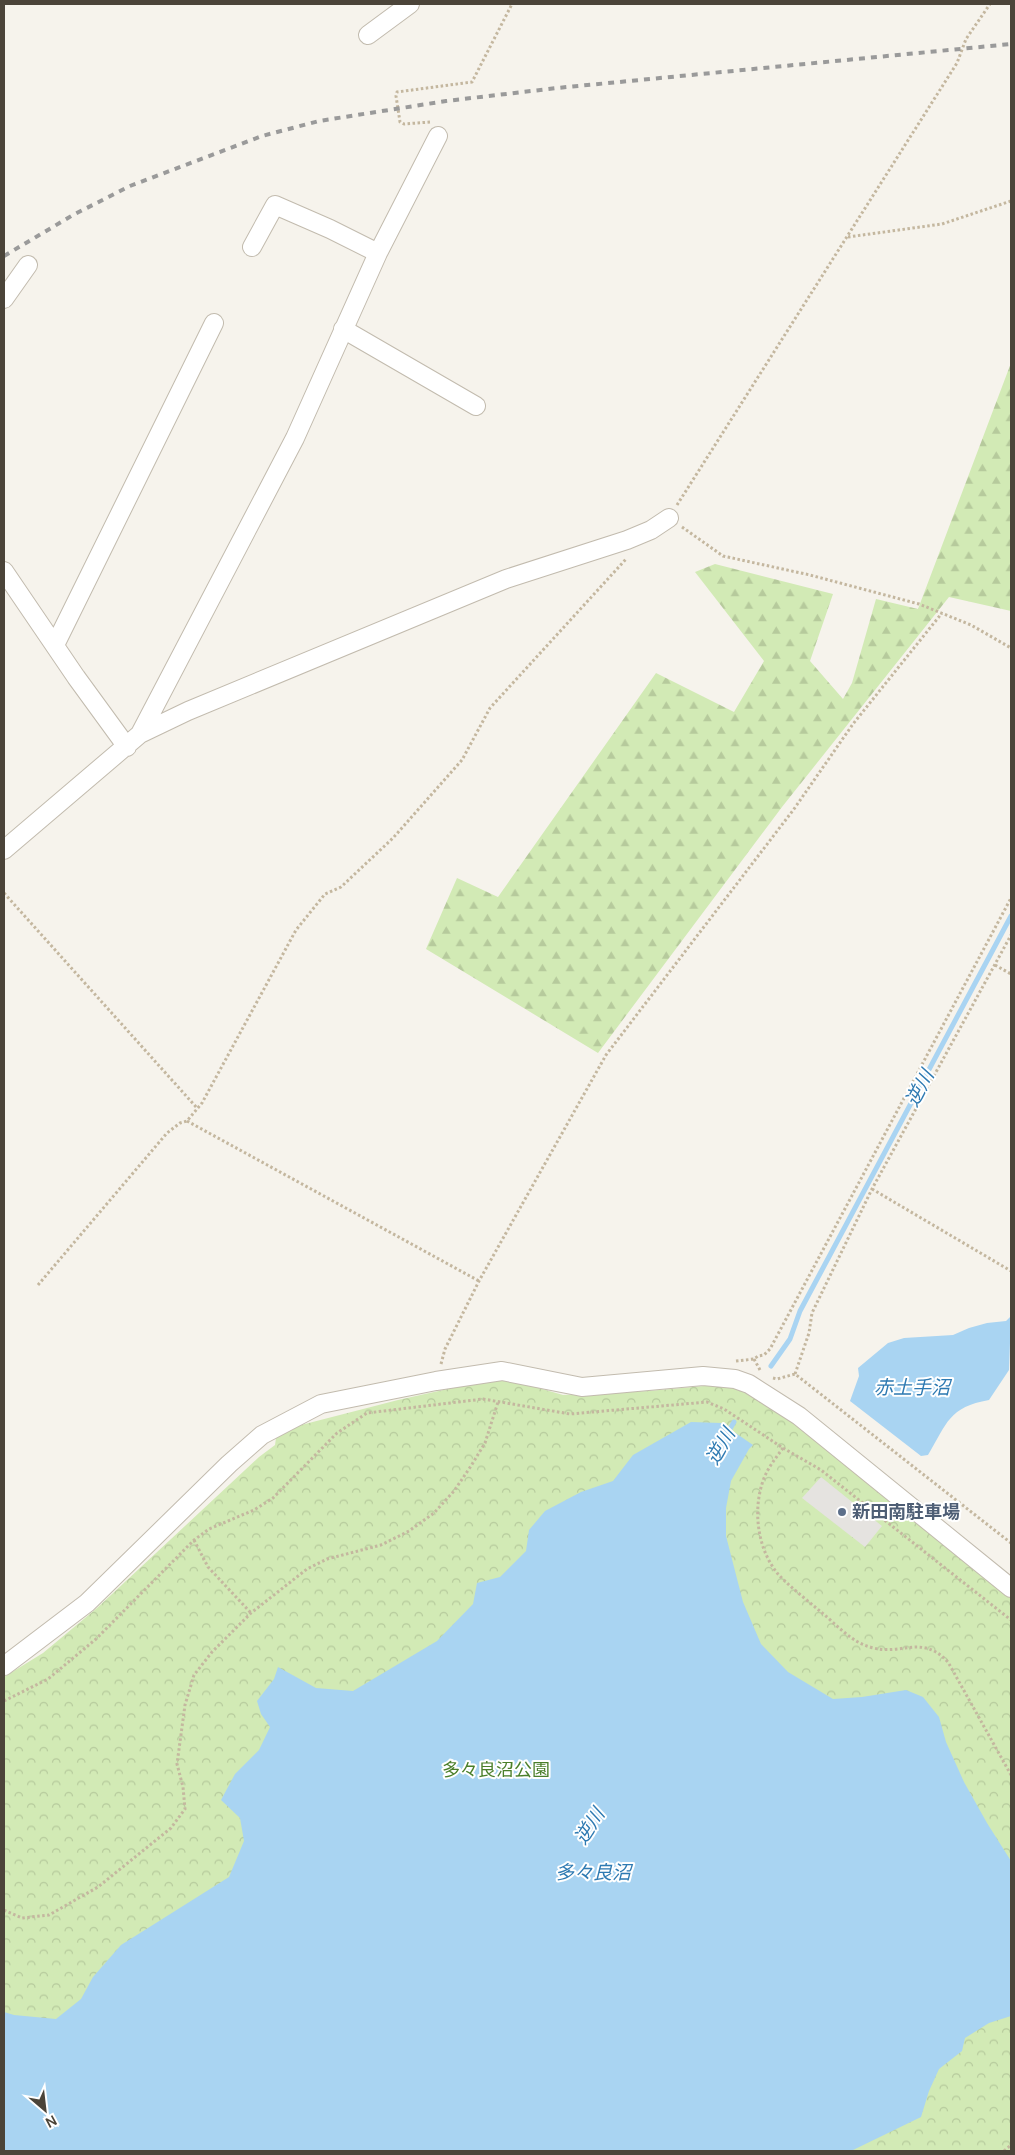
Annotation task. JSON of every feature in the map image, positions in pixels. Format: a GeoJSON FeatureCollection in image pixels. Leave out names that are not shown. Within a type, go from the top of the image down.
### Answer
{"type":"FeatureCollection","features":[{"type":"Feature","properties":{"kind":"street"},"geometry":{"type":"LineString","coordinates":[[368,35],[410,4]]}},
{"type":"Feature","properties":{"kind":"street"},"geometry":{"type":"LineString","coordinates":[[4,850],[128,747],[140,734],[295,438],[378,253],[438,136]]}},
{"type":"Feature","properties":{"kind":"street"},"geometry":{"type":"LineString","coordinates":[[252,248],[275,205],[378,253]]}},
{"type":"Feature","properties":{"kind":"street"},"geometry":{"type":"LineString","coordinates":[[4,299],[28,265]]}},
{"type":"Feature","properties":{"kind":"street"},"geometry":{"type":"LineString","coordinates":[[55,645],[214,323]]}},
{"type":"Feature","properties":{"kind":"street"},"geometry":{"type":"LineString","coordinates":[[343,330],[476,406]]}},
{"type":"Feature","properties":{"kind":"street"},"geometry":{"type":"LineString","coordinates":[[140,734],[188,711],[506,579],[627,540],[650,530],[669,518]]}},
{"type":"Feature","properties":{"kind":"street"},"geometry":{"type":"LineString","coordinates":[[4,571],[128,747]]}},
{"type":"Feature","properties":{"kind":"street"},"geometry":{"type":"LineString","coordinates":[[4,1666],[87,1603],[229,1464],[262,1435],[321,1404],[436,1381],[502,1371],[582,1387],[703,1376],[735,1379],[766,1393],[799,1416],[1011,1588]]}},
{"type":"Feature","properties":{"kind":"path"},"geometry":{"type":"LineString","coordinates":[[438,136],[439,130],[434,124],[428,122],[404,124],[400,122],[396,96],[398,92],[472,82],[512,4]]}},
{"type":"Feature","properties":{"kind":"path"},"geometry":{"type":"LineString","coordinates":[[990,4],[966,38],[957,63],[669,518],[722,556],[819,577],[919,604],[971,625],[1011,648]]}},
{"type":"Feature","properties":{"kind":"path"},"geometry":{"type":"LineString","coordinates":[[847,237],[942,224],[1011,201]]}},
{"type":"Feature","properties":{"kind":"path"},"geometry":{"type":"LineString","coordinates":[[38,1285],[167,1133],[180,1123],[187,1121],[198,1108],[296,930],[325,894],[341,887],[393,838],[462,760],[490,708],[630,556]]}},
{"type":"Feature","properties":{"kind":"path"},"geometry":{"type":"LineString","coordinates":[[436,1381],[445,1349],[479,1281],[606,1054],[794,809],[853,724],[942,613]]}},
{"type":"Feature","properties":{"kind":"path"},"geometry":{"type":"LineString","coordinates":[[4,893],[198,1108]]}},
{"type":"Feature","properties":{"kind":"path"},"geometry":{"type":"LineString","coordinates":[[727,1362],[754,1360],[758,1356],[764,1355],[770,1348],[1011,898]]}},
{"type":"Feature","properties":{"kind":"path"},"geometry":{"type":"LineString","coordinates":[[795,1374],[809,1333],[812,1313],[872,1188],[1011,935]]}},
{"type":"Feature","properties":{"kind":"path"},"geometry":{"type":"LineString","coordinates":[[995,965],[1011,974]]}},
{"type":"Feature","properties":{"kind":"path"},"geometry":{"type":"LineString","coordinates":[[187,1121],[479,1281]]}},
{"type":"Feature","properties":{"kind":"path"},"geometry":{"type":"LineString","coordinates":[[872,1188],[1011,1271]]}},
{"type":"Feature","properties":{"kind":"path"},"geometry":{"type":"LineString","coordinates":[[754,1360],[763,1373]]}},
{"type":"Feature","properties":{"kind":"path"},"geometry":{"type":"LineString","coordinates":[[768,1378],[777,1379],[795,1374]]}},
{"type":"Feature","properties":{"kind":"path"},"geometry":{"type":"LineString","coordinates":[[795,1374],[1011,1543]]}},
{"type":"Feature","properties":{"kind":"path"},"geometry":{"type":"LineString","coordinates":[[4,1701],[48,1679],[96,1639],[194,1540],[209,1529],[254,1510],[274,1498],[337,1433],[367,1413],[483,1399],[570,1414],[707,1402],[724,1409],[783,1448],[822,1470],[1011,1620]]}},
{"type":"Feature","properties":{"kind":"path"},"geometry":{"type":"LineString","coordinates":[[4,1910],[22,1918],[49,1915],[98,1887],[172,1828],[185,1810],[184,1787],[177,1764],[184,1705],[194,1675],[212,1652],[251,1613],[307,1569],[326,1559],[381,1545],[408,1531],[434,1513],[454,1491],[480,1450],[498,1402]]}},
{"type":"Feature","properties":{"kind":"path"},"geometry":{"type":"LineString","coordinates":[[783,1448],[769,1468],[758,1500],[760,1534],[766,1554],[777,1573],[858,1642],[884,1650],[920,1646],[940,1653],[948,1662],[1011,1775]]}},
{"type":"Feature","properties":{"kind":"path"},"geometry":{"type":"LineString","coordinates":[[194,1540],[208,1567],[251,1613]]}},
{"type":"Feature","properties":{"kind":"path"},"geometry":{"type":"LineString","coordinates":[[1004,2151],[1011,2145]]}},
{"type":"Feature","properties":{"kind":"green space"},"geometry":{"type":"Polygon","coordinates":[[[1011,363],[1011,611],[949,597],[782,807],[598,1053],[426,949],[457,878],[498,897],[656,673],[734,712],[764,661],[695,572],[715,564],[833,594],[810,661],[843,699],[852,683],[876,599],[918,609],[1011,363]]]}},
{"type":"Feature","properties":{"kind":"green space","name":"多々良沼"},"geometry":{"type":"Polygon","coordinates":[[[488,1380],[518,1382],[563,1395],[648,1391],[715,1385],[740,1389],[793,1422],[1011,1597],[1011,2151],[4,2151],[4,1677],[43,1653],[97,1608],[259,1457],[275,1445],[276,1438],[301,1425],[398,1400],[488,1380]]]}},
{"type":"Feature","properties":{"kind":"shaded area","name":"新田南駐車場"},"geometry":{"type":"Polygon","coordinates":[[[821,1477],[882,1526],[865,1547],[802,1498],[821,1477]]]}},
{"type":"Feature","properties":{"kind":"water","name":"赤土手沼"},"geometry":{"type":"Polygon","coordinates":[[[1011,1316],[1009,1370],[989,1400],[965,1407],[951,1418],[928,1455],[921,1456],[850,1401],[859,1376],[858,1368],[888,1343],[904,1338],[953,1335],[987,1323],[1006,1321],[1011,1316]]]}},
{"type":"Feature","properties":{"kind":"water","name":"多々良沼"},"geometry":{"type":"Polygon","coordinates":[[[691,1422],[721,1423],[753,1445],[731,1481],[726,1508],[726,1536],[743,1602],[761,1644],[788,1672],[833,1699],[862,1697],[906,1690],[923,1697],[939,1717],[946,1742],[964,1782],[1011,1861],[1011,2016],[989,2023],[965,2038],[962,2051],[939,2069],[929,2091],[921,2117],[851,2151],[4,2151],[4,2012],[14,2015],[56,2019],[81,1999],[93,1977],[121,1945],[229,1877],[244,1841],[240,1818],[221,1800],[235,1774],[259,1750],[270,1727],[261,1714],[257,1701],[274,1679],[278,1667],[316,1688],[353,1691],[437,1641],[473,1604],[477,1583],[500,1577],[526,1551],[529,1530],[545,1511],[581,1492],[613,1481],[633,1455],[691,1422]]]}},
{"type":"Feature","properties":{"kind":"waterway","name":"逆川"},"geometry":{"type":"LineString","coordinates":[[771,1366],[790,1339],[800,1311],[1011,916]]}},
{"type":"Feature","properties":{"kind":"waterway","name":"逆川"},"geometry":{"type":"LineString","coordinates":[[727,1434],[734,1422]]}},
{"type":"Feature","properties":{"kind":"railway"},"geometry":{"type":"LineString","coordinates":[[4,256],[73,215],[130,186],[262,136],[319,121],[446,101],[557,88],[1011,44]]}},
{"type":"Feature","properties":{"kind":"place","name":"新田南駐車場"},"geometry":{"type":"Point","coordinates":[842,1512]}},
{"type":"Feature","properties":{"kind":"park label","name":"多々良沼公園"},"geometry":{"type":"Point","coordinates":[496,1770]}}]}
